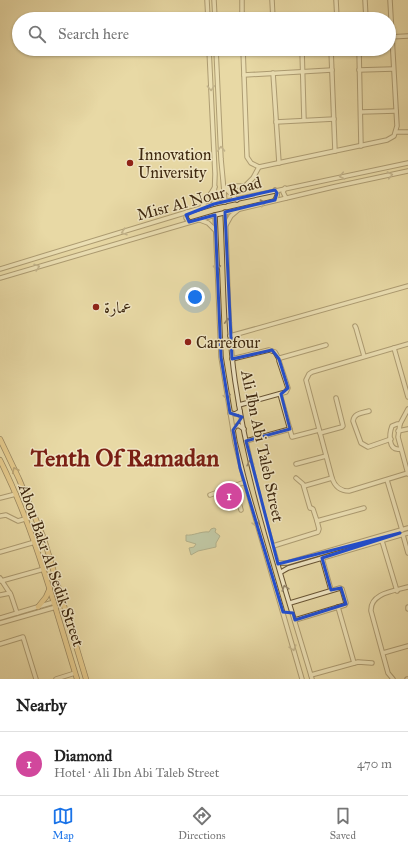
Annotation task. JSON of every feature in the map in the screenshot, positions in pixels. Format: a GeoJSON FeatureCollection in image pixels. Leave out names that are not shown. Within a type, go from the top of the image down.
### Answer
{"type":"FeatureCollection","features":[{"type":"Feature","properties":{"kind":"main road","name":"Abou Bakr Al Sedik Street"},"geometry":{"type":"LineString","coordinates":[[0,439],[35,516],[54,569],[86,679]]}},
{"type":"Feature","properties":{"kind":"main road","name":"Abou Bakr Al Sedik Street"},"geometry":{"type":"LineString","coordinates":[[0,461],[16,494],[44,569],[77,679]]}},
{"type":"Feature","properties":{"kind":"main road"},"geometry":{"type":"LineString","coordinates":[[38,607],[46,597],[50,588]]}},
{"type":"Feature","properties":{"kind":"street"},"geometry":{"type":"LineString","coordinates":[[207,0],[208,12]]}},
{"type":"Feature","properties":{"kind":"street"},"geometry":{"type":"LineString","coordinates":[[214,0],[215,12]]}},
{"type":"Feature","properties":{"kind":"street"},"geometry":{"type":"LineString","coordinates":[[242,0],[242,12]]}},
{"type":"Feature","properties":{"kind":"street"},"geometry":{"type":"LineString","coordinates":[[272,0],[273,12]]}},
{"type":"Feature","properties":{"kind":"street"},"geometry":{"type":"LineString","coordinates":[[336,0],[337,12]]}},
{"type":"Feature","properties":{"kind":"street"},"geometry":{"type":"LineString","coordinates":[[365,0],[366,12]]}},
{"type":"Feature","properties":{"kind":"street"},"geometry":{"type":"LineString","coordinates":[[390,0],[390,12]]}},
{"type":"Feature","properties":{"kind":"street"},"geometry":{"type":"LineString","coordinates":[[396,36],[408,36]]}},
{"type":"Feature","properties":{"kind":"street"},"geometry":{"type":"LineString","coordinates":[[209,56],[215,174],[214,204]]}},
{"type":"Feature","properties":{"kind":"street"},"geometry":{"type":"LineString","coordinates":[[216,56],[222,174],[225,202]]}},
{"type":"Feature","properties":{"kind":"street"},"geometry":{"type":"LineString","coordinates":[[243,56],[247,157],[251,163],[259,167],[391,139],[396,132],[392,56]]}},
{"type":"Feature","properties":{"kind":"street"},"geometry":{"type":"LineString","coordinates":[[302,56],[304,120]]}},
{"type":"Feature","properties":{"kind":"street"},"geometry":{"type":"LineString","coordinates":[[331,56],[335,151]]}},
{"type":"Feature","properties":{"kind":"street"},"geometry":{"type":"LineString","coordinates":[[359,56],[361,146]]}},
{"type":"Feature","properties":{"kind":"street"},"geometry":{"type":"LineString","coordinates":[[359,70],[394,69]]}},
{"type":"Feature","properties":{"kind":"street"},"geometry":{"type":"LineString","coordinates":[[244,75],[332,70]]}},
{"type":"Feature","properties":{"kind":"street"},"geometry":{"type":"LineString","coordinates":[[273,73],[279,162]]}},
{"type":"Feature","properties":{"kind":"street"},"geometry":{"type":"LineString","coordinates":[[360,112],[396,111]]}},
{"type":"Feature","properties":{"kind":"street"},"geometry":{"type":"LineString","coordinates":[[276,122],[334,119]]}},
{"type":"Feature","properties":{"kind":"street"},"geometry":{"type":"LineString","coordinates":[[396,132],[408,132]]}},
{"type":"Feature","properties":{"kind":"street","name":"Misr Al Nour Road"},"geometry":{"type":"LineString","coordinates":[[0,269],[174,217],[202,207],[275,190],[408,163]]}},
{"type":"Feature","properties":{"kind":"street"},"geometry":{"type":"LineString","coordinates":[[224,187],[245,186],[253,178],[259,167]]}},
{"type":"Feature","properties":{"kind":"street","name":"Misr Al Nour Road"},"geometry":{"type":"LineString","coordinates":[[0,278],[225,212],[408,171]]}},
{"type":"Feature","properties":{"kind":"street"},"geometry":{"type":"LineString","coordinates":[[215,174],[222,174]]}},
{"type":"Feature","properties":{"kind":"street"},"geometry":{"type":"LineString","coordinates":[[202,207],[215,186]]}},
{"type":"Feature","properties":{"kind":"street"},"geometry":{"type":"LineString","coordinates":[[224,187],[237,200]]}},
{"type":"Feature","properties":{"kind":"street"},"geometry":{"type":"LineString","coordinates":[[285,188],[283,194],[286,198]]}},
{"type":"Feature","properties":{"kind":"street"},"geometry":{"type":"LineString","coordinates":[[275,190],[278,196],[275,200]]}},
{"type":"Feature","properties":{"kind":"street"},"geometry":{"type":"LineString","coordinates":[[226,226],[231,216],[240,209]]}},
{"type":"Feature","properties":{"kind":"street"},"geometry":{"type":"LineString","coordinates":[[187,212],[186,218],[189,222]]}},
{"type":"Feature","properties":{"kind":"street","name":"Ali Ibn Abi Taleb Street"},"geometry":{"type":"LineString","coordinates":[[225,212],[230,336],[240,411],[257,492],[312,677]]}},
{"type":"Feature","properties":{"kind":"street","name":"Ali Ibn Abi Taleb Street"},"geometry":{"type":"LineString","coordinates":[[215,215],[221,357],[233,430],[244,482],[302,679]]}},
{"type":"Feature","properties":{"kind":"street"},"geometry":{"type":"LineString","coordinates":[[174,217],[177,221],[176,226]]}},
{"type":"Feature","properties":{"kind":"street"},"geometry":{"type":"LineString","coordinates":[[199,219],[208,223],[215,230]]}},
{"type":"Feature","properties":{"kind":"street"},"geometry":{"type":"LineString","coordinates":[[216,247],[222,244],[226,245]]}},
{"type":"Feature","properties":{"kind":"street"},"geometry":{"type":"LineString","coordinates":[[230,336],[408,286]]}},
{"type":"Feature","properties":{"kind":"street"},"geometry":{"type":"LineString","coordinates":[[355,326],[364,356]]}},
{"type":"Feature","properties":{"kind":"street"},"geometry":{"type":"LineString","coordinates":[[408,344],[312,372],[307,377],[306,384],[319,432],[332,478],[337,487],[341,490],[349,491],[408,474],[400,448],[398,431],[408,409]]}},
{"type":"Feature","properties":{"kind":"street"},"geometry":{"type":"LineString","coordinates":[[279,359],[326,345]]}},
{"type":"Feature","properties":{"kind":"street"},"geometry":{"type":"LineString","coordinates":[[394,348],[408,397]]}},
{"type":"Feature","properties":{"kind":"street"},"geometry":{"type":"LineString","coordinates":[[232,359],[269,350],[275,352],[279,359],[288,390],[280,394],[240,405]]}},
{"type":"Feature","properties":{"kind":"street"},"geometry":{"type":"LineString","coordinates":[[403,378],[408,376]]}},
{"type":"Feature","properties":{"kind":"street"},"geometry":{"type":"LineString","coordinates":[[280,394],[292,437],[342,427],[336,398]]}},
{"type":"Feature","properties":{"kind":"street"},"geometry":{"type":"LineString","coordinates":[[230,413],[235,414],[240,411]]}},
{"type":"Feature","properties":{"kind":"street"},"geometry":{"type":"LineString","coordinates":[[369,411],[356,415],[353,421],[361,443],[368,447],[391,439]]}},
{"type":"Feature","properties":{"kind":"street"},"geometry":{"type":"LineString","coordinates":[[400,424],[394,424],[392,426],[391,439],[392,448],[400,448]]}},
{"type":"Feature","properties":{"kind":"street"},"geometry":{"type":"LineString","coordinates":[[233,430],[238,425],[244,429]]}},
{"type":"Feature","properties":{"kind":"street"},"geometry":{"type":"LineString","coordinates":[[398,431],[408,428]]}},
{"type":"Feature","properties":{"kind":"street"},"geometry":{"type":"LineString","coordinates":[[246,441],[290,429]]}},
{"type":"Feature","properties":{"kind":"street"},"geometry":{"type":"LineString","coordinates":[[296,464],[326,456]]}},
{"type":"Feature","properties":{"kind":"street"},"geometry":{"type":"LineString","coordinates":[[273,546],[318,532],[319,529],[317,521],[304,486],[296,478]]}},
{"type":"Feature","properties":{"kind":"street"},"geometry":{"type":"LineString","coordinates":[[304,486],[332,478]]}},
{"type":"Feature","properties":{"kind":"street"},"geometry":{"type":"LineString","coordinates":[[387,480],[401,530],[404,534],[408,553]]}},
{"type":"Feature","properties":{"kind":"street"},"geometry":{"type":"LineString","coordinates":[[210,495],[244,482]]}},
{"type":"Feature","properties":{"kind":"street"},"geometry":{"type":"LineString","coordinates":[[236,486],[241,510]]}},
{"type":"Feature","properties":{"kind":"street"},"geometry":{"type":"LineString","coordinates":[[0,498],[16,494]]}},
{"type":"Feature","properties":{"kind":"street"},"geometry":{"type":"LineString","coordinates":[[317,521],[364,508]]}},
{"type":"Feature","properties":{"kind":"street"},"geometry":{"type":"LineString","coordinates":[[0,516],[6,515],[18,521],[35,516]]}},
{"type":"Feature","properties":{"kind":"street"},"geometry":{"type":"LineString","coordinates":[[278,563],[287,563],[408,528]]}},
{"type":"Feature","properties":{"kind":"street"},"geometry":{"type":"LineString","coordinates":[[281,572],[288,568],[404,534]]}},
{"type":"Feature","properties":{"kind":"street"},"geometry":{"type":"LineString","coordinates":[[382,541],[397,591]]}},
{"type":"Feature","properties":{"kind":"street"},"geometry":{"type":"LineString","coordinates":[[0,552],[34,542]]}},
{"type":"Feature","properties":{"kind":"street"},"geometry":{"type":"LineString","coordinates":[[322,558],[331,590]]}},
{"type":"Feature","properties":{"kind":"street"},"geometry":{"type":"LineString","coordinates":[[17,613],[10,593],[1,579],[44,569]]}},
{"type":"Feature","properties":{"kind":"street"},"geometry":{"type":"LineString","coordinates":[[393,679],[388,673],[370,611],[370,606],[375,598],[408,587]]}},
{"type":"Feature","properties":{"kind":"street"},"geometry":{"type":"LineString","coordinates":[[287,626],[291,622],[346,604],[340,588],[290,602]]}},
{"type":"Feature","properties":{"kind":"street"},"geometry":{"type":"LineString","coordinates":[[0,596],[10,593]]}},
{"type":"Feature","properties":{"kind":"street"},"geometry":{"type":"LineString","coordinates":[[0,618],[47,604],[55,605]]}},
{"type":"Feature","properties":{"kind":"street"},"geometry":{"type":"LineString","coordinates":[[47,604],[48,609]]}},
{"type":"Feature","properties":{"kind":"street"},"geometry":{"type":"LineString","coordinates":[[0,623],[48,609],[55,605]]}},
{"type":"Feature","properties":{"kind":"street"},"geometry":{"type":"LineString","coordinates":[[338,607],[354,663]]}},
{"type":"Feature","properties":{"kind":"street"},"geometry":{"type":"LineString","coordinates":[[283,612],[288,613],[292,610]]}},
{"type":"Feature","properties":{"kind":"street"},"geometry":{"type":"LineString","coordinates":[[0,644],[23,637],[36,679]]}},
{"type":"Feature","properties":{"kind":"street"},"geometry":{"type":"LineString","coordinates":[[382,653],[408,646]]}},
{"type":"Feature","properties":{"kind":"street"},"geometry":{"type":"LineString","coordinates":[[312,677],[354,663],[372,663]]}},
{"type":"Feature","properties":{"kind":"street"},"geometry":{"type":"LineString","coordinates":[[56,679],[75,673]]}},
{"type":"Feature","properties":{"kind":"highlighted area"},"geometry":{"type":"Polygon","coordinates":[[[275,190],[277,193],[275,200],[225,212],[232,359],[272,350],[279,359],[288,388],[281,394],[290,429],[246,441],[278,564],[400,533],[322,558],[331,590],[341,588],[346,604],[295,620],[293,613],[283,612],[240,468],[233,430],[242,417],[230,413],[221,357],[215,215],[189,222],[186,215],[214,204],[275,190]]]}},
{"type":"Feature","properties":{"kind":"shaded area"},"geometry":{"type":"Polygon","coordinates":[[[214,528],[216,529],[215,532],[220,536],[216,543],[216,547],[198,551],[191,555],[189,548],[194,547],[196,544],[186,541],[186,535],[209,532],[214,528]]]}},
{"type":"Feature","properties":{"kind":"place","name":"Innovation University"},"geometry":{"type":"Point","coordinates":[130,163]}},
{"type":"Feature","properties":{"kind":"place","name":"عمارة"},"geometry":{"type":"Point","coordinates":[96,307]}},
{"type":"Feature","properties":{"kind":"place","name":"Carrefour"},"geometry":{"type":"Point","coordinates":[188,342]}},
{"type":"Feature","properties":{"kind":"place","name":"Diamond"},"geometry":{"type":"Point","coordinates":[229,496]}},
{"type":"Feature","properties":{"kind":"district","name":"Tenth Of Ramadan"},"geometry":{"type":"Point","coordinates":[125,458]}}]}
